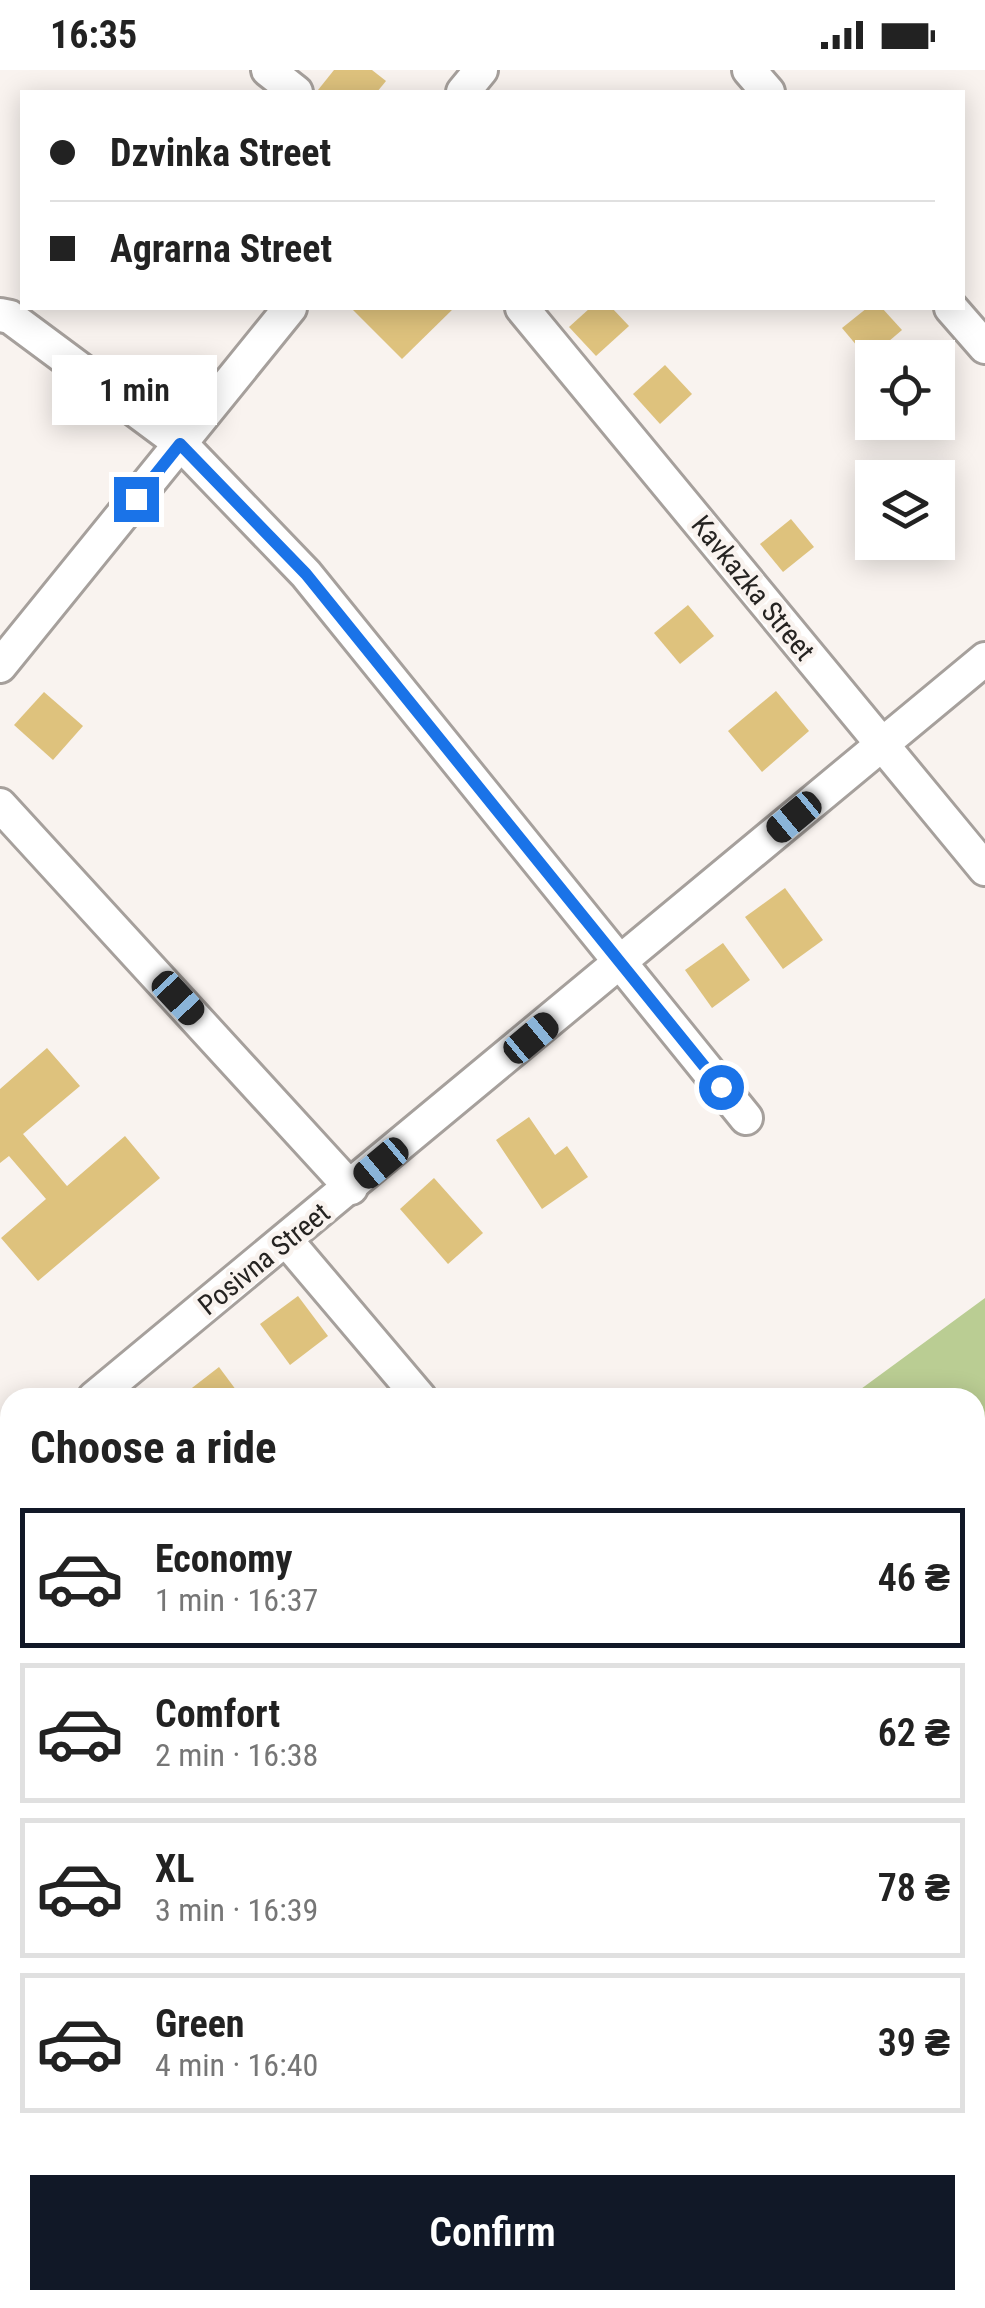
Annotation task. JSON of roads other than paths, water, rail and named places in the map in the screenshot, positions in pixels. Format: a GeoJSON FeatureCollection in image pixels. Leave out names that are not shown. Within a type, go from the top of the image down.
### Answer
{"type":"FeatureCollection","features":[{"type":"Feature","properties":{"kind":"street"},"geometry":{"type":"LineString","coordinates":[[268,70],[293,90]]}},
{"type":"Feature","properties":{"kind":"street"},"geometry":{"type":"LineString","coordinates":[[465,90],[481,70]]}},
{"type":"Feature","properties":{"kind":"street"},"geometry":{"type":"LineString","coordinates":[[749,70],[766,90]]}},
{"type":"Feature","properties":{"kind":"street"},"geometry":{"type":"LineString","coordinates":[[0,666],[288,310]]}},
{"type":"Feature","properties":{"kind":"street","name":"Kavkazka Street"},"geometry":{"type":"LineString","coordinates":[[524,310],[985,869]]}},
{"type":"Feature","properties":{"kind":"street"},"geometry":{"type":"LineString","coordinates":[[954,310],[985,347]]}},
{"type":"Feature","properties":{"kind":"street"},"geometry":{"type":"LineString","coordinates":[[0,315],[10,316],[180,444],[306,574],[746,1118]]}},
{"type":"Feature","properties":{"kind":"street","name":"Posivna Street"},"geometry":{"type":"LineString","coordinates":[[106,1388],[985,659]]}},
{"type":"Feature","properties":{"kind":"street"},"geometry":{"type":"LineString","coordinates":[[0,805],[351,1188]]}},
{"type":"Feature","properties":{"kind":"street"},"geometry":{"type":"LineString","coordinates":[[286,1241],[411,1388]]}}]}
